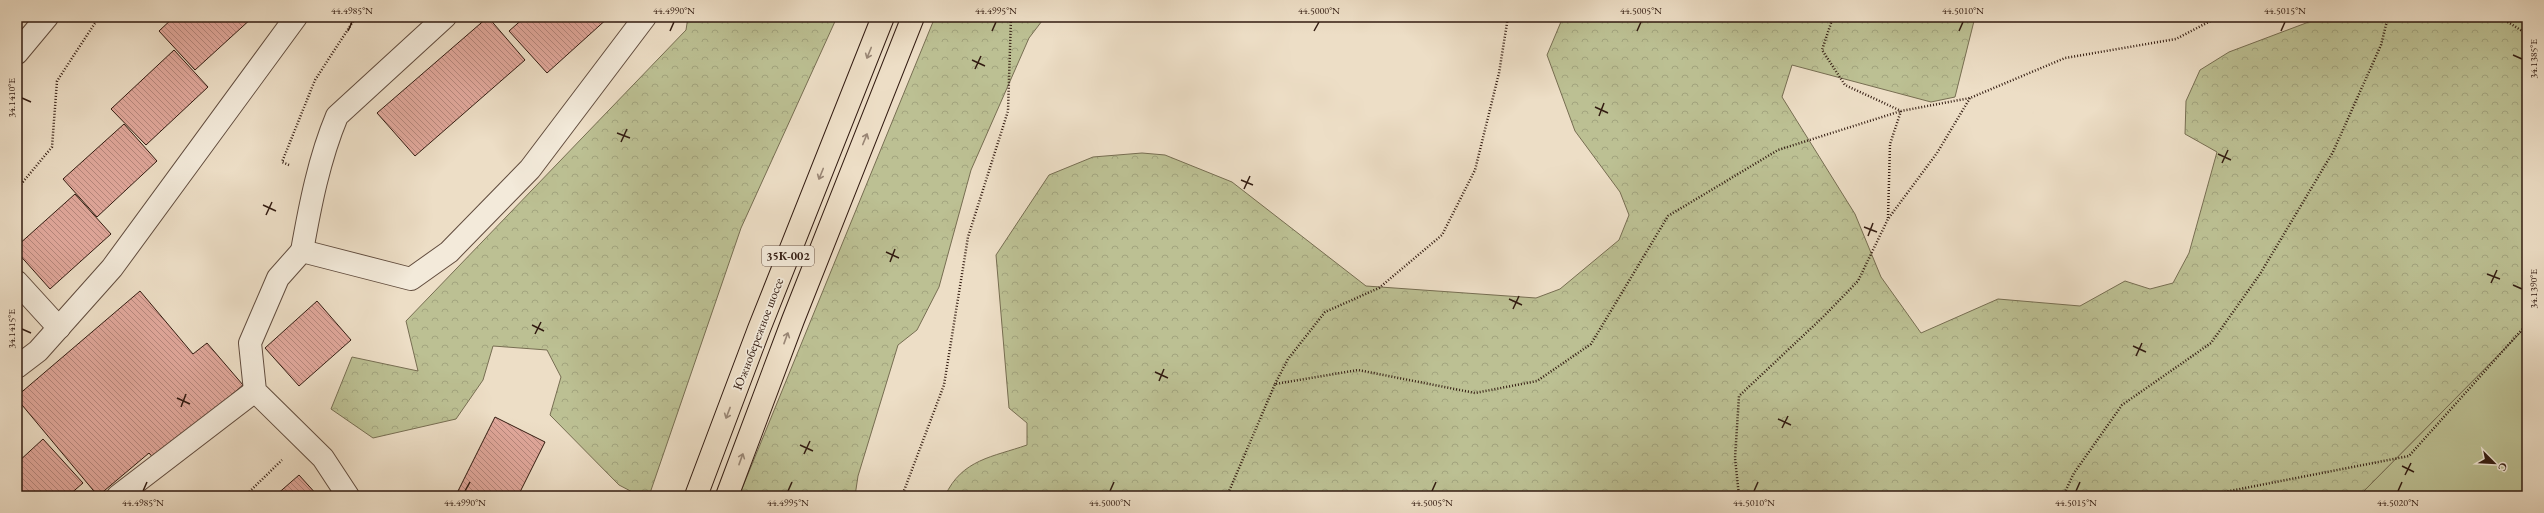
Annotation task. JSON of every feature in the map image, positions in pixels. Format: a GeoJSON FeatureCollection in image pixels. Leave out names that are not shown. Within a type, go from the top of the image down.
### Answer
{"type":"FeatureCollection","features":[{"type":"Feature","properties":{"kind":"highway","name":"Южнобережное шоссе"},"geometry":{"type":"LineString","coordinates":[[696,496],[759,329],[883,17]]}},
{"type":"Feature","properties":{"kind":"highway","name":"35К-002"},"geometry":{"type":"LineString","coordinates":[[727,496],[793,320],[913,17]]}},
{"type":"Feature","properties":{"kind":"street"},"geometry":{"type":"LineString","coordinates":[[17,53],[47,17]]}},
{"type":"Feature","properties":{"kind":"street"},"geometry":{"type":"LineString","coordinates":[[17,367],[38,351],[112,268],[296,17]]}},
{"type":"Feature","properties":{"kind":"street"},"geometry":{"type":"LineString","coordinates":[[348,496],[323,458],[255,391],[250,343],[278,278],[302,251],[310,207],[330,134],[337,116],[445,17]]}},
{"type":"Feature","properties":{"kind":"street"},"geometry":{"type":"LineString","coordinates":[[302,251],[411,279],[449,252],[530,169],[645,17]]}},
{"type":"Feature","properties":{"kind":"street"},"geometry":{"type":"LineString","coordinates":[[17,282],[59,328]]}},
{"type":"Feature","properties":{"kind":"street"},"geometry":{"type":"LineString","coordinates":[[118,496],[255,391]]}},
{"type":"Feature","properties":{"kind":"path"},"geometry":{"type":"LineString","coordinates":[[17,189],[52,147],[57,81],[99,17]]}},
{"type":"Feature","properties":{"kind":"path"},"geometry":{"type":"LineString","coordinates":[[287,145],[315,80],[356,17]]}},
{"type":"Feature","properties":{"kind":"path"},"geometry":{"type":"LineString","coordinates":[[902,496],[944,385],[968,237],[1008,111],[1011,17]]}},
{"type":"Feature","properties":{"kind":"path"},"geometry":{"type":"LineString","coordinates":[[1227,496],[1275,384],[1288,359],[1325,312],[1379,288],[1442,235],[1475,170],[1499,72],[1508,17]]}},
{"type":"Feature","properties":{"kind":"path"},"geometry":{"type":"LineString","coordinates":[[1833,17],[1822,50],[1845,85],[1901,111]]}},
{"type":"Feature","properties":{"kind":"path"},"geometry":{"type":"LineString","coordinates":[[1275,384],[1358,370],[1475,394],[1537,381],[1592,344],[1668,216],[1778,150],[1901,111],[1970,98],[2065,58],[2176,39],[2218,17]]}},
{"type":"Feature","properties":{"kind":"path"},"geometry":{"type":"LineString","coordinates":[[2063,496],[2074,473],[2122,405],[2211,343],[2260,274],[2333,152],[2381,45],[2388,17]]}},
{"type":"Feature","properties":{"kind":"path"},"geometry":{"type":"LineString","coordinates":[[2500,17],[2527,34]]}},
{"type":"Feature","properties":{"kind":"path"},"geometry":{"type":"LineString","coordinates":[[1739,496],[1735,458],[1739,396],[1824,318],[1858,281],[1888,219],[1937,153],[1970,98]]}},
{"type":"Feature","properties":{"kind":"path"},"geometry":{"type":"LineString","coordinates":[[1888,219],[1890,144],[1901,111]]}},
{"type":"Feature","properties":{"kind":"path"},"geometry":{"type":"LineString","coordinates":[[2204,496],[2409,456],[2527,324]]}},
{"type":"Feature","properties":{"kind":"path"},"geometry":{"type":"LineString","coordinates":[[245,496],[304,439]]}},
{"type":"Feature","properties":{"kind":"green space"},"geometry":{"type":"Polygon","coordinates":[[[688,17],[837,17],[741,228],[649,496],[640,496],[619,485],[550,415],[561,377],[547,350],[493,346],[483,380],[456,419],[373,438],[331,409],[352,357],[418,371],[406,321],[686,30],[688,17]]]}},
{"type":"Feature","properties":{"kind":"green space"},"geometry":{"type":"Polygon","coordinates":[[[935,17],[1045,17],[1029,38],[971,170],[939,287],[917,330],[898,345],[858,476],[855,496],[739,496],[935,17]]]}},
{"type":"Feature","properties":{"kind":"green space"},"geometry":{"type":"Polygon","coordinates":[[[1563,17],[1975,17],[1955,97],[1931,102],[1792,65],[1782,97],[1855,214],[1881,277],[1921,333],[1998,299],[2080,306],[2125,281],[2150,289],[2173,283],[2189,253],[2217,152],[2185,134],[2186,101],[2200,70],[2229,52],[2322,17],[2527,17],[2527,326],[2359,496],[945,496],[960,474],[969,467],[980,461],[1027,445],[1027,423],[1009,408],[996,255],[1049,175],[1093,157],[1142,153],[1165,155],[1232,182],[1366,286],[1536,298],[1560,289],[1619,240],[1629,215],[1620,192],[1575,131],[1547,55],[1563,17]]]}},
{"type":"Feature","properties":{"kind":"green space"},"geometry":{"type":"Polygon","coordinates":[[[2527,326],[2527,496],[2359,496],[2527,326]]]}},
{"type":"Feature","properties":{"kind":"building"},"geometry":{"type":"Polygon","coordinates":[[[174,17],[253,17],[195,70],[159,31],[174,17]]]}},
{"type":"Feature","properties":{"kind":"building"},"geometry":{"type":"Polygon","coordinates":[[[488,17],[525,60],[415,156],[377,113],[488,17]]]}},
{"type":"Feature","properties":{"kind":"building"},"geometry":{"type":"Polygon","coordinates":[[[525,17],[609,17],[547,73],[509,31],[525,17]]]}},
{"type":"Feature","properties":{"kind":"building"},"geometry":{"type":"Polygon","coordinates":[[[174,50],[208,87],[146,145],[111,109],[174,50]]]}},
{"type":"Feature","properties":{"kind":"building"},"geometry":{"type":"Polygon","coordinates":[[[124,124],[157,161],[97,217],[63,179],[124,124]]]}},
{"type":"Feature","properties":{"kind":"building"},"geometry":{"type":"Polygon","coordinates":[[[75,194],[111,234],[50,289],[17,252],[17,246],[75,194]]]}},
{"type":"Feature","properties":{"kind":"building"},"geometry":{"type":"Polygon","coordinates":[[[140,291],[193,354],[207,343],[243,385],[155,460],[149,453],[98,496],[17,399],[17,396],[140,291]]]}},
{"type":"Feature","properties":{"kind":"building"},"geometry":{"type":"Polygon","coordinates":[[[317,301],[351,340],[299,386],[265,348],[317,301]]]}},
{"type":"Feature","properties":{"kind":"building"},"geometry":{"type":"Polygon","coordinates":[[[495,417],[545,442],[518,496],[463,496],[457,493],[495,417]]]}},
{"type":"Feature","properties":{"kind":"building"},"geometry":{"type":"Polygon","coordinates":[[[43,439],[83,483],[68,496],[17,496],[17,463],[43,439]]]}},
{"type":"Feature","properties":{"kind":"building"},"geometry":{"type":"Polygon","coordinates":[[[299,475],[318,496],[275,496],[299,475]]]}}]}
